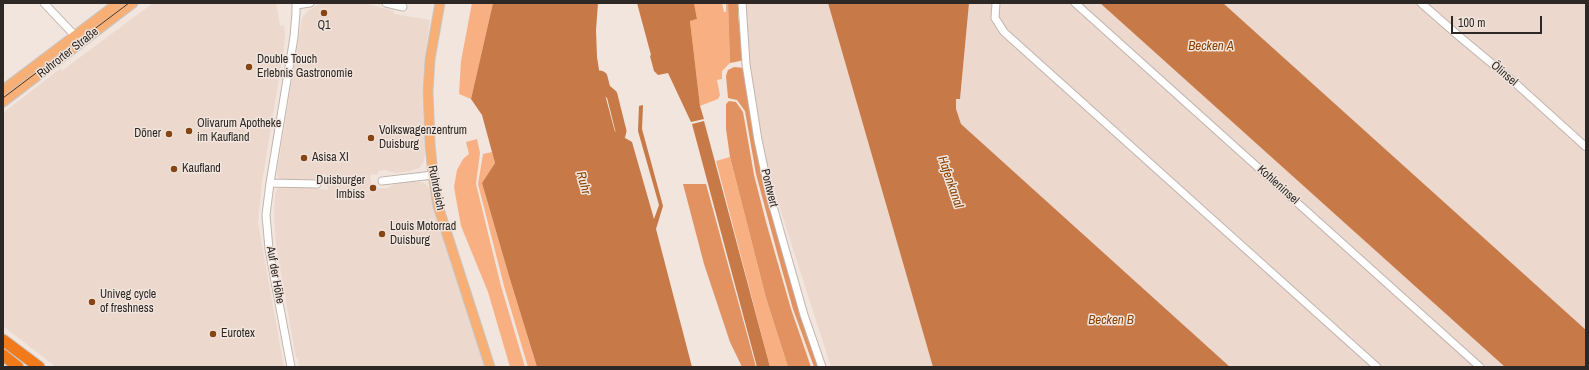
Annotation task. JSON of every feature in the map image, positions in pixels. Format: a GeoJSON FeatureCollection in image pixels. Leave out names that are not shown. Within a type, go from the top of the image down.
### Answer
{"type":"FeatureCollection","features":[{"type":"Feature","properties":{"kind":"highway"},"geometry":{"type":"LineString","coordinates":[[3,340],[39,367]]}},
{"type":"Feature","properties":{"kind":"highway"},"geometry":{"type":"LineString","coordinates":[[3,355],[18,367]]}},
{"type":"Feature","properties":{"kind":"main road","name":"Ruhrorter Straße"},"geometry":{"type":"LineString","coordinates":[[3,102],[118,3]]}},
{"type":"Feature","properties":{"kind":"main road","name":"Ruhrorter Straße"},"geometry":{"type":"LineString","coordinates":[[3,90],[133,3]]}},
{"type":"Feature","properties":{"kind":"main road","name":"Ruhrdeich"},"geometry":{"type":"LineString","coordinates":[[440,3],[430,59],[428,91],[433,175],[438,206],[490,367]]}},
{"type":"Feature","properties":{"kind":"street"},"geometry":{"type":"LineString","coordinates":[[44,3],[78,39]]}},
{"type":"Feature","properties":{"kind":"street","name":"Auf der Höhe"},"geometry":{"type":"LineString","coordinates":[[291,367],[268,238],[266,215],[291,55],[296,4],[310,3]]}},
{"type":"Feature","properties":{"kind":"street"},"geometry":{"type":"LineString","coordinates":[[386,3],[403,7]]}},
{"type":"Feature","properties":{"kind":"street","name":"Pontwert"},"geometry":{"type":"LineString","coordinates":[[742,3],[746,64],[758,140],[784,245],[804,315],[822,367]]}},
{"type":"Feature","properties":{"kind":"street"},"geometry":{"type":"LineString","coordinates":[[996,3],[995,18],[1004,32],[1376,367]]}},
{"type":"Feature","properties":{"kind":"street","name":"Kohleninsel"},"geometry":{"type":"LineString","coordinates":[[1075,3],[1480,367]]}},
{"type":"Feature","properties":{"kind":"street","name":"Ölinsel"},"geometry":{"type":"LineString","coordinates":[[1421,3],[1514,82],[1586,147]]}},
{"type":"Feature","properties":{"kind":"street"},"geometry":{"type":"LineString","coordinates":[[382,181],[433,175]]}},
{"type":"Feature","properties":{"kind":"street"},"geometry":{"type":"LineString","coordinates":[[270,183],[317,184]]}},
{"type":"Feature","properties":{"kind":"shaded area"},"geometry":{"type":"Polygon","coordinates":[[[153,3],[276,3],[280,26],[284,25],[285,36],[283,54],[262,182],[258,223],[284,367],[56,367],[3,326],[3,113],[61,68],[62,71],[153,3]]]}},
{"type":"Feature","properties":{"kind":"shaded area"},"geometry":{"type":"Polygon","coordinates":[[[320,3],[363,3],[394,11],[394,14],[430,20],[425,53],[422,90],[425,155],[423,163],[419,168],[411,171],[395,173],[385,170],[378,171],[378,174],[370,175],[372,190],[374,191],[375,188],[388,188],[395,184],[406,182],[422,182],[427,185],[485,367],[299,367],[298,358],[296,358],[276,245],[274,216],[275,194],[277,189],[280,187],[328,190],[325,173],[317,178],[307,181],[279,180],[277,173],[302,18],[308,11],[320,3]]]}},
{"type":"Feature","properties":{"kind":"shaded area"},"geometry":{"type":"Polygon","coordinates":[[[472,3],[493,3],[471,99],[459,94],[461,61],[472,3]]]}},
{"type":"Feature","properties":{"kind":"shaded area"},"geometry":{"type":"Polygon","coordinates":[[[694,3],[722,3],[724,12],[726,12],[726,3],[728,3],[730,63],[722,71],[722,79],[717,80],[720,95],[718,99],[700,106],[690,21],[697,19],[694,3]]]}},
{"type":"Feature","properties":{"kind":"shaded area"},"geometry":{"type":"Polygon","coordinates":[[[728,3],[738,3],[743,60],[730,63],[728,3]]]}},
{"type":"Feature","properties":{"kind":"shaded area"},"geometry":{"type":"Polygon","coordinates":[[[746,3],[828,3],[933,367],[831,367],[767,168],[750,62],[745,15],[746,3]]]}},
{"type":"Feature","properties":{"kind":"shaded area"},"geometry":{"type":"Polygon","coordinates":[[[969,3],[1100,3],[1505,367],[1230,367],[961,124],[956,110],[956,99],[960,98],[969,3]]]}},
{"type":"Feature","properties":{"kind":"shaded area"},"geometry":{"type":"Polygon","coordinates":[[[1223,3],[1586,3],[1586,330],[1223,3]]]}},
{"type":"Feature","properties":{"kind":"shaded area"},"geometry":{"type":"Polygon","coordinates":[[[734,67],[744,68],[755,141],[766,193],[801,316],[819,367],[814,367],[793,309],[756,174],[745,111],[737,100],[728,98],[726,76],[728,70],[734,67]]]}},
{"type":"Feature","properties":{"kind":"shaded area"},"geometry":{"type":"Polygon","coordinates":[[[729,101],[736,102],[743,112],[754,175],[766,222],[791,309],[811,367],[788,367],[766,298],[730,157],[726,129],[726,104],[729,101]]]}},
{"type":"Feature","properties":{"kind":"shaded area"},"geometry":{"type":"Polygon","coordinates":[[[477,139],[480,153],[476,184],[501,286],[525,367],[510,367],[488,292],[461,226],[454,187],[457,170],[463,159],[469,154],[466,142],[477,139]]]}},
{"type":"Feature","properties":{"kind":"shaded area"},"geometry":{"type":"Polygon","coordinates":[[[492,152],[495,163],[482,183],[537,367],[528,367],[504,286],[478,184],[483,154],[492,152]]]}},
{"type":"Feature","properties":{"kind":"shaded area"},"geometry":{"type":"Polygon","coordinates":[[[730,157],[766,298],[788,367],[770,367],[716,161],[730,157]]]}},
{"type":"Feature","properties":{"kind":"shaded area"},"geometry":{"type":"Polygon","coordinates":[[[683,184],[706,184],[756,367],[742,367],[730,342],[704,264],[683,184]]]}},
{"type":"Feature","properties":{"kind":"water","name":"Ruhr"},"geometry":{"type":"Polygon","coordinates":[[[493,3],[598,3],[596,30],[597,57],[600,76],[615,132],[632,142],[654,219],[659,205],[638,131],[639,106],[643,105],[642,129],[663,206],[656,229],[692,367],[537,367],[482,183],[495,163],[482,115],[471,99],[493,3]]]}},
{"type":"Feature","properties":{"kind":"water"},"geometry":{"type":"Polygon","coordinates":[[[637,3],[694,3],[697,19],[690,21],[700,106],[704,119],[691,122],[668,73],[658,75],[654,71],[637,3]]]}},
{"type":"Feature","properties":{"kind":"water"},"geometry":{"type":"Polygon","coordinates":[[[828,3],[969,3],[960,99],[956,99],[956,109],[961,124],[1230,367],[933,367],[828,3]]]}},
{"type":"Feature","properties":{"kind":"water","name":"Becken A"},"geometry":{"type":"Polygon","coordinates":[[[1100,3],[1223,3],[1586,330],[1586,367],[1505,367],[1100,3]]]}},
{"type":"Feature","properties":{"kind":"water"},"geometry":{"type":"Polygon","coordinates":[[[704,121],[770,367],[757,367],[692,124],[704,121]]]}},
{"type":"Feature","properties":{"kind":"waterway"},"geometry":{"type":"LineString","coordinates":[[600,76],[602,77],[605,89],[612,95],[621,131],[620,135]]}},
{"type":"Feature","properties":{"kind":"tram line"},"geometry":{"type":"LineString","coordinates":[[3,98],[129,3]]}},
{"type":"Feature","properties":{"kind":"place","name":"Q1"},"geometry":{"type":"Point","coordinates":[324,13]}},
{"type":"Feature","properties":{"kind":"place","name":"Double Touch Erlebnis Gastronomie"},"geometry":{"type":"Point","coordinates":[249,67]}},
{"type":"Feature","properties":{"kind":"place","name":"Olivarum Apotheke im Kaufland"},"geometry":{"type":"Point","coordinates":[189,131]}},
{"type":"Feature","properties":{"kind":"place","name":"Döner"},"geometry":{"type":"Point","coordinates":[169,134]}},
{"type":"Feature","properties":{"kind":"place","name":"Volkswagenzentrum Duisburg"},"geometry":{"type":"Point","coordinates":[371,138]}},
{"type":"Feature","properties":{"kind":"place","name":"Asisa XI"},"geometry":{"type":"Point","coordinates":[304,158]}},
{"type":"Feature","properties":{"kind":"place","name":"Kaufland"},"geometry":{"type":"Point","coordinates":[174,169]}},
{"type":"Feature","properties":{"kind":"place","name":"Duisburger Imbiss"},"geometry":{"type":"Point","coordinates":[373,188]}},
{"type":"Feature","properties":{"kind":"place","name":"Louis Motorrad Duisburg"},"geometry":{"type":"Point","coordinates":[382,234]}},
{"type":"Feature","properties":{"kind":"place","name":"Univeg cycle of freshness"},"geometry":{"type":"Point","coordinates":[92,302]}},
{"type":"Feature","properties":{"kind":"place","name":"Eurotex"},"geometry":{"type":"Point","coordinates":[213,334]}},
{"type":"Feature","properties":{"kind":"water label","name":"Hafenkanal"},"geometry":{"type":"Point","coordinates":[950,182]}},
{"type":"Feature","properties":{"kind":"water label","name":"Becken B"},"geometry":{"type":"Point","coordinates":[1111,321]}}]}
